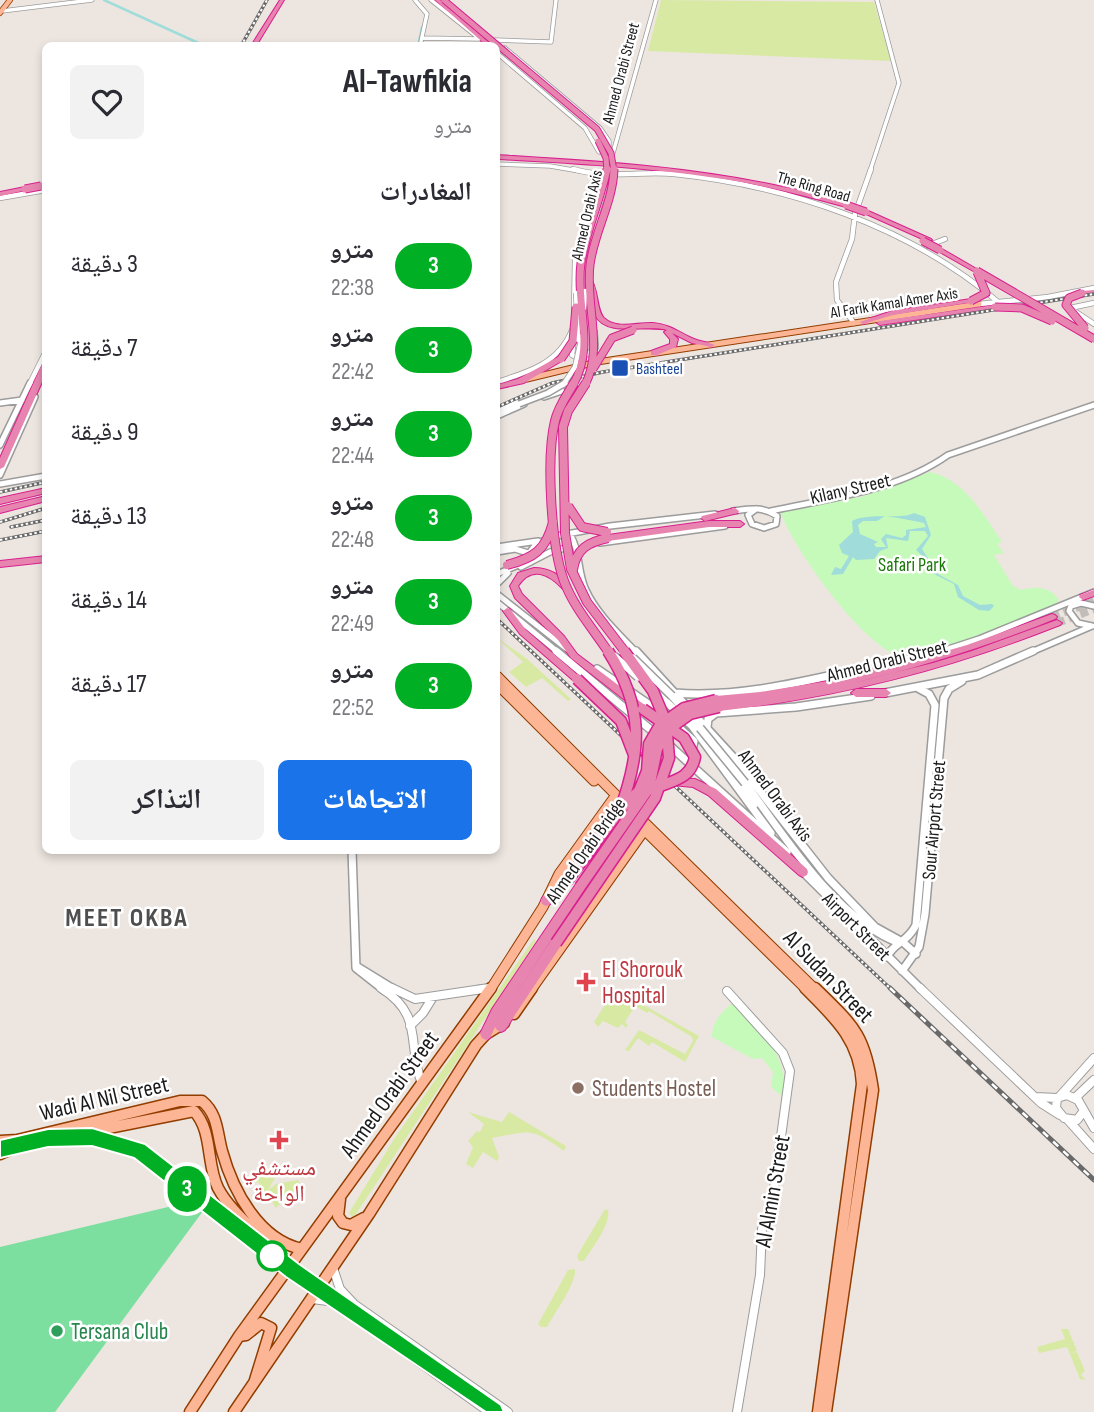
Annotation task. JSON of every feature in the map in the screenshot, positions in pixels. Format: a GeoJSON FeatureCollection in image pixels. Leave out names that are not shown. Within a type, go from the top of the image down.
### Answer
{"type":"FeatureCollection","features":[{"type":"Feature","properties":{"kind":"highway"},"geometry":{"type":"LineString","coordinates":[[250,42],[275,0]]}},
{"type":"Feature","properties":{"kind":"highway"},"geometry":{"type":"LineString","coordinates":[[256,42],[282,0]]}},
{"type":"Feature","properties":{"kind":"highway"},"geometry":{"type":"LineString","coordinates":[[437,0],[490,42]]}},
{"type":"Feature","properties":{"kind":"highway","name":"Ahmed Orabi Axis"},"geometry":{"type":"LineString","coordinates":[[446,0],[495,42]]}},
{"type":"Feature","properties":{"kind":"highway","name":"Ahmed Orabi Axis"},"geometry":{"type":"LineString","coordinates":[[500,46],[597,129],[610,150],[614,163],[583,288],[587,298],[595,367],[570,406],[563,424],[565,546],[573,574],[590,608],[654,691],[666,718],[670,740],[667,770],[651,804],[501,1026]]}},
{"type":"Feature","properties":{"kind":"highway","name":"Ahmed Orabi Axis"},"geometry":{"type":"LineString","coordinates":[[500,54],[584,123],[606,158],[607,173],[582,254],[586,339],[584,359],[579,376],[558,409],[552,434],[558,555],[566,587],[578,610],[610,653],[628,689],[636,713],[639,744],[620,810]]}},
{"type":"Feature","properties":{"kind":"highway","name":"The Ring Road"},"geometry":{"type":"LineString","coordinates":[[500,161],[729,178],[845,207],[943,250],[1094,336]]}},
{"type":"Feature","properties":{"kind":"highway","name":"The Ring Road"},"geometry":{"type":"LineString","coordinates":[[500,161],[729,178]]}},
{"type":"Feature","properties":{"kind":"highway"},"geometry":{"type":"LineString","coordinates":[[675,172],[681,165],[721,169]]}},
{"type":"Feature","properties":{"kind":"highway"},"geometry":{"type":"LineString","coordinates":[[675,172],[692,174],[701,179]]}},
{"type":"Feature","properties":{"kind":"highway"},"geometry":{"type":"LineString","coordinates":[[0,194],[26,185],[42,186]]}},
{"type":"Feature","properties":{"kind":"highway"},"geometry":{"type":"LineString","coordinates":[[863,322],[892,313],[981,298],[987,289],[979,270]]}},
{"type":"Feature","properties":{"kind":"highway"},"geometry":{"type":"LineString","coordinates":[[521,381],[564,356],[571,348],[583,288],[592,283],[598,315],[604,321],[622,327],[662,326],[690,342],[710,345]]}},
{"type":"Feature","properties":{"kind":"highway"},"geometry":{"type":"LineString","coordinates":[[1082,329],[1066,305],[1071,297],[1094,290]]}},
{"type":"Feature","properties":{"kind":"highway"},"geometry":{"type":"LineString","coordinates":[[880,323],[1007,306],[1082,329]]}},
{"type":"Feature","properties":{"kind":"highway"},"geometry":{"type":"LineString","coordinates":[[595,367],[610,340],[622,333],[654,329],[671,334],[673,345],[654,353]]}},
{"type":"Feature","properties":{"kind":"highway"},"geometry":{"type":"LineString","coordinates":[[0,467],[3,451],[42,363]]}},
{"type":"Feature","properties":{"kind":"highway"},"geometry":{"type":"LineString","coordinates":[[3,451],[42,372]]}},
{"type":"Feature","properties":{"kind":"highway","name":"Al Farik Kamal Amer Axis"},"geometry":{"type":"LineString","coordinates":[[500,386],[521,381]]}},
{"type":"Feature","properties":{"kind":"highway","name":"Al Farik Kamal Amer Axis"},"geometry":{"type":"LineString","coordinates":[[500,387],[534,381]]}},
{"type":"Feature","properties":{"kind":"highway"},"geometry":{"type":"LineString","coordinates":[[0,506],[42,496]]}},
{"type":"Feature","properties":{"kind":"highway"},"geometry":{"type":"LineString","coordinates":[[566,499],[576,524],[599,532],[717,517],[736,511]]}},
{"type":"Feature","properties":{"kind":"highway"},"geometry":{"type":"LineString","coordinates":[[500,564],[521,561],[543,550],[549,541],[556,512]]}},
{"type":"Feature","properties":{"kind":"highway"},"geometry":{"type":"LineString","coordinates":[[573,574],[577,553],[595,540],[709,524],[740,524]]}},
{"type":"Feature","properties":{"kind":"highway"},"geometry":{"type":"LineString","coordinates":[[0,564],[42,559]]}},
{"type":"Feature","properties":{"kind":"highway"},"geometry":{"type":"LineString","coordinates":[[566,587],[554,575],[537,570],[521,575],[514,586],[518,596],[561,638],[568,650],[601,679],[686,740],[693,749],[693,766],[676,782]]}},
{"type":"Feature","properties":{"kind":"highway"},"geometry":{"type":"LineString","coordinates":[[1076,601],[1094,592]]}},
{"type":"Feature","properties":{"kind":"highway"},"geometry":{"type":"LineString","coordinates":[[507,611],[523,632],[617,715],[631,740],[635,764]]}},
{"type":"Feature","properties":{"kind":"highway","name":"Ahmed Orabi Street"},"geometry":{"type":"LineString","coordinates":[[715,708],[829,689],[938,660],[1055,620]]}},
{"type":"Feature","properties":{"kind":"highway"},"geometry":{"type":"LineString","coordinates":[[829,689],[841,677],[880,667]]}},
{"type":"Feature","properties":{"kind":"highway"},"geometry":{"type":"LineString","coordinates":[[829,689],[886,693]]}},
{"type":"Feature","properties":{"kind":"highway","name":"Ahmed Orabi Bridge"},"geometry":{"type":"LineString","coordinates":[[546,901],[567,881],[620,810],[642,786],[647,771],[649,744],[660,725],[684,708],[715,708]]}},
{"type":"Feature","properties":{"kind":"highway","name":"Ahmed Orabi Bridge"},"geometry":{"type":"LineString","coordinates":[[486,1034],[492,1020],[572,899],[644,796],[654,778],[657,747],[666,731],[686,715],[715,708]]}},
{"type":"Feature","properties":{"kind":"highway"},"geometry":{"type":"LineString","coordinates":[[644,796],[662,785],[676,782],[695,783],[716,794],[803,872]]}},
{"type":"Feature","properties":{"kind":"highway"},"geometry":{"type":"LineString","coordinates":[[572,899],[584,914]]}},
{"type":"Feature","properties":{"kind":"main road"},"geometry":{"type":"LineString","coordinates":[[1,10],[8,0]]}},
{"type":"Feature","properties":{"kind":"main road","name":"Al Farik Kamal Amer Axis"},"geometry":{"type":"LineString","coordinates":[[534,381],[654,353],[979,304]]}},
{"type":"Feature","properties":{"kind":"main road","name":"Al Farik Kamal Amer Axis"},"geometry":{"type":"LineString","coordinates":[[609,363],[880,323],[979,304]]}},
{"type":"Feature","properties":{"kind":"main road","name":"Al Farik Kamal Amer Axis"},"geometry":{"type":"LineString","coordinates":[[521,381],[595,367]]}},
{"type":"Feature","properties":{"kind":"main road","name":"Al Sudan Street"},"geometry":{"type":"LineString","coordinates":[[500,679],[614,797]]}},
{"type":"Feature","properties":{"kind":"main road","name":"Al Sudan Street"},"geometry":{"type":"LineString","coordinates":[[500,687],[646,828],[841,1025],[866,1063],[873,1097],[826,1412]]}},
{"type":"Feature","properties":{"kind":"main road","name":"Ahmed Orabi Street"},"geometry":{"type":"LineString","coordinates":[[190,1412],[239,1336],[491,988],[546,901],[559,874],[614,797]]}},
{"type":"Feature","properties":{"kind":"main road"},"geometry":{"type":"LineString","coordinates":[[596,820],[621,829],[634,843]]}},
{"type":"Feature","properties":{"kind":"main road","name":"Ahmed Orabi Street"},"geometry":{"type":"LineString","coordinates":[[234,1412],[369,1214],[476,1045],[521,1006],[646,828]]}},
{"type":"Feature","properties":{"kind":"main road","name":"Al Sudan Street"},"geometry":{"type":"LineString","coordinates":[[818,1412],[866,1063]]}},
{"type":"Feature","properties":{"kind":"main road","name":"Wadi Al Nil Street"},"geometry":{"type":"LineString","coordinates":[[0,1152],[15,1144],[202,1101],[213,1112],[219,1140]]}},
{"type":"Feature","properties":{"kind":"main road","name":"Wadi Al Nil Street"},"geometry":{"type":"LineString","coordinates":[[180,1107],[194,1111],[202,1117],[206,1145]]}},
{"type":"Feature","properties":{"kind":"main road"},"geometry":{"type":"LineString","coordinates":[[286,1272],[279,1256],[252,1231],[217,1186],[206,1145],[219,1140],[233,1182],[259,1222],[284,1245],[302,1249]]}},
{"type":"Feature","properties":{"kind":"main road","name":"Wadi Al Nil Street"},"geometry":{"type":"LineString","coordinates":[[0,1142],[15,1144]]}},
{"type":"Feature","properties":{"kind":"main road"},"geometry":{"type":"LineString","coordinates":[[340,1199],[339,1219],[345,1225],[354,1224],[369,1214]]}},
{"type":"Feature","properties":{"kind":"main road"},"geometry":{"type":"LineString","coordinates":[[239,1336],[250,1333],[261,1323],[271,1328],[271,1338],[260,1357],[254,1382]]}},
{"type":"Feature","properties":{"kind":"street"},"geometry":{"type":"LineString","coordinates":[[1,10],[92,0]]}},
{"type":"Feature","properties":{"kind":"street"},"geometry":{"type":"LineString","coordinates":[[415,0],[427,9],[421,42]]}},
{"type":"Feature","properties":{"kind":"street"},"geometry":{"type":"LineString","coordinates":[[431,0],[488,42]]}},
{"type":"Feature","properties":{"kind":"street"},"geometry":{"type":"LineString","coordinates":[[446,0],[490,42]]}},
{"type":"Feature","properties":{"kind":"street"},"geometry":{"type":"LineString","coordinates":[[500,44],[551,42],[556,0]]}},
{"type":"Feature","properties":{"kind":"street","name":"Ahmed Orabi Street"},"geometry":{"type":"LineString","coordinates":[[611,153],[611,141],[654,0]]}},
{"type":"Feature","properties":{"kind":"street"},"geometry":{"type":"LineString","coordinates":[[854,323],[838,305],[836,282],[852,241],[852,217],[888,121],[886,120],[899,79],[877,0]]}},
{"type":"Feature","properties":{"kind":"street"},"geometry":{"type":"LineString","coordinates":[[422,38],[481,39]]}},
{"type":"Feature","properties":{"kind":"street"},"geometry":{"type":"LineString","coordinates":[[500,50],[591,119],[611,141]]}},
{"type":"Feature","properties":{"kind":"street"},"geometry":{"type":"LineString","coordinates":[[500,55],[584,128],[604,157],[611,153]]}},
{"type":"Feature","properties":{"kind":"street","name":"Ahmed Orabi Street"},"geometry":{"type":"LineString","coordinates":[[611,153],[627,111],[635,64]]}},
{"type":"Feature","properties":{"kind":"street"},"geometry":{"type":"LineString","coordinates":[[599,152],[611,153]]}},
{"type":"Feature","properties":{"kind":"street"},"geometry":{"type":"LineString","coordinates":[[500,161],[610,172],[675,172],[762,190],[852,217],[924,243],[997,301]]}},
{"type":"Feature","properties":{"kind":"street"},"geometry":{"type":"LineString","coordinates":[[583,288],[573,298],[572,356],[580,359],[593,352],[597,341],[583,288],[575,261],[603,171]]}},
{"type":"Feature","properties":{"kind":"street"},"geometry":{"type":"LineString","coordinates":[[500,412],[556,388],[568,377],[579,336],[587,249],[610,172]]}},
{"type":"Feature","properties":{"kind":"street"},"geometry":{"type":"LineString","coordinates":[[26,185],[33,192]]}},
{"type":"Feature","properties":{"kind":"street"},"geometry":{"type":"LineString","coordinates":[[0,194],[33,192],[42,187]]}},
{"type":"Feature","properties":{"kind":"street"},"geometry":{"type":"LineString","coordinates":[[924,243],[945,239]]}},
{"type":"Feature","properties":{"kind":"street"},"geometry":{"type":"LineString","coordinates":[[979,304],[1094,290]]}},
{"type":"Feature","properties":{"kind":"street"},"geometry":{"type":"LineString","coordinates":[[1094,303],[1071,307],[1072,311],[1094,324]]}},
{"type":"Feature","properties":{"kind":"street"},"geometry":{"type":"LineString","coordinates":[[500,386],[552,360],[565,347],[572,330]]}},
{"type":"Feature","properties":{"kind":"street"},"geometry":{"type":"LineString","coordinates":[[3,451],[22,400],[42,362]]}},
{"type":"Feature","properties":{"kind":"street"},"geometry":{"type":"LineString","coordinates":[[0,475],[42,382]]}},
{"type":"Feature","properties":{"kind":"street"},"geometry":{"type":"LineString","coordinates":[[500,413],[562,391]]}},
{"type":"Feature","properties":{"kind":"street"},"geometry":{"type":"LineString","coordinates":[[0,403],[22,400]]}},
{"type":"Feature","properties":{"kind":"street","name":"Kilany Street"},"geometry":{"type":"LineString","coordinates":[[771,511],[872,490],[936,465],[948,455],[1094,405]]}},
{"type":"Feature","properties":{"kind":"street","name":"Kilany Street"},"geometry":{"type":"LineString","coordinates":[[764,509],[776,504],[869,488],[936,465]]}},
{"type":"Feature","properties":{"kind":"street"},"geometry":{"type":"LineString","coordinates":[[1,483],[42,477]]}},
{"type":"Feature","properties":{"kind":"street"},"geometry":{"type":"LineString","coordinates":[[755,526],[748,515],[756,509]]}},
{"type":"Feature","properties":{"kind":"street"},"geometry":{"type":"LineString","coordinates":[[500,549],[569,533],[736,511],[764,509],[771,511],[778,518],[775,525],[767,528],[740,524],[575,546],[545,554],[500,580]]}},
{"type":"Feature","properties":{"kind":"street"},"geometry":{"type":"LineString","coordinates":[[569,533],[575,546],[583,583],[592,602],[708,729],[747,780]]}},
{"type":"Feature","properties":{"kind":"street"},"geometry":{"type":"LineString","coordinates":[[500,574],[521,564],[540,541]]}},
{"type":"Feature","properties":{"kind":"street"},"geometry":{"type":"LineString","coordinates":[[577,559],[601,543]]}},
{"type":"Feature","properties":{"kind":"street"},"geometry":{"type":"LineString","coordinates":[[500,550],[515,549],[528,553]]}},
{"type":"Feature","properties":{"kind":"street"},"geometry":{"type":"LineString","coordinates":[[500,596],[568,650],[661,712],[693,740],[694,749],[681,754]]}},
{"type":"Feature","properties":{"kind":"street"},"geometry":{"type":"LineString","coordinates":[[676,693],[698,694],[777,686],[880,667],[979,639],[1076,601],[1094,606]]}},
{"type":"Feature","properties":{"kind":"street"},"geometry":{"type":"LineString","coordinates":[[1076,601],[1069,611],[1072,618],[1078,623],[1093,625]]}},
{"type":"Feature","properties":{"kind":"street","name":"Airport Street"},"geometry":{"type":"LineString","coordinates":[[500,605],[681,754],[776,841],[887,957],[1035,1096],[1064,1118],[1094,1149]]}},
{"type":"Feature","properties":{"kind":"street"},"geometry":{"type":"LineString","coordinates":[[698,694],[696,701],[699,708],[715,708],[886,693],[970,677],[1093,625]]}},
{"type":"Feature","properties":{"kind":"street","name":"Ahmed Orabi Axis"},"geometry":{"type":"LineString","coordinates":[[610,653],[692,726],[776,841]]}},
{"type":"Feature","properties":{"kind":"street","name":"Ahmed Orabi Axis"},"geometry":{"type":"LineString","coordinates":[[628,655],[671,696],[747,780],[803,860],[845,904],[882,938],[904,943],[916,954]]}},
{"type":"Feature","properties":{"kind":"street"},"geometry":{"type":"LineString","coordinates":[[616,682],[659,676]]}},
{"type":"Feature","properties":{"kind":"street","name":"Sour Airport Street"},"geometry":{"type":"LineString","coordinates":[[902,971],[916,954],[925,914],[944,698],[948,689],[970,677]]}},
{"type":"Feature","properties":{"kind":"street","name":"Sour Airport Street"},"geometry":{"type":"LineString","coordinates":[[887,957],[891,949],[912,936],[916,925],[935,705],[929,694],[916,687]]}},
{"type":"Feature","properties":{"kind":"street"},"geometry":{"type":"LineString","coordinates":[[708,729],[707,721],[715,708]]}},
{"type":"Feature","properties":{"kind":"street"},"geometry":{"type":"LineString","coordinates":[[747,780],[741,776],[738,780],[756,813]]}},
{"type":"Feature","properties":{"kind":"street"},"geometry":{"type":"LineString","coordinates":[[352,854],[356,966],[358,972],[404,1006],[410,1026],[415,1064],[422,1084]]}},
{"type":"Feature","properties":{"kind":"street"},"geometry":{"type":"LineString","coordinates":[[356,966],[405,996],[415,999],[491,988]]}},
{"type":"Feature","properties":{"kind":"street","name":"Al Almin Street"},"geometry":{"type":"LineString","coordinates":[[727,991],[783,1053],[790,1071],[771,1210],[762,1229],[760,1276],[737,1412]]}},
{"type":"Feature","properties":{"kind":"street"},"geometry":{"type":"LineString","coordinates":[[410,1026],[423,1013],[433,997]]}},
{"type":"Feature","properties":{"kind":"street"},"geometry":{"type":"LineString","coordinates":[[1083,1112],[1080,1119],[1064,1118],[1056,1108],[1059,1097],[1094,1058]]}},
{"type":"Feature","properties":{"kind":"street"},"geometry":{"type":"LineString","coordinates":[[1035,1096],[1075,1098],[1094,1080]]}},
{"type":"Feature","properties":{"kind":"street"},"geometry":{"type":"LineString","coordinates":[[1075,1098],[1094,1128]]}},
{"type":"Feature","properties":{"kind":"street"},"geometry":{"type":"LineString","coordinates":[[333,1268],[340,1289],[354,1304],[508,1412]]}},
{"type":"Feature","properties":{"kind":"street"},"geometry":{"type":"LineString","coordinates":[[312,1299],[328,1301],[342,1307],[489,1412]]}},
{"type":"Feature","properties":{"kind":"green space"},"geometry":{"type":"Polygon","coordinates":[[[661,0],[874,2],[891,61],[648,51],[661,0]]]}},
{"type":"Feature","properties":{"kind":"green space","name":"Safari Park"},"geometry":{"type":"Polygon","coordinates":[[[930,472],[953,482],[980,510],[1002,542],[997,544],[1004,553],[994,555],[1013,586],[1021,590],[1047,590],[1059,600],[1030,616],[940,650],[909,658],[893,654],[855,622],[816,574],[781,513],[787,508],[861,497],[930,472]]]}},
{"type":"Feature","properties":{"kind":"green space"},"geometry":{"type":"Polygon","coordinates":[[[500,640],[526,658],[571,699],[568,701],[542,678],[526,687],[509,672],[523,662],[500,640]]]}},
{"type":"Feature","properties":{"kind":"green space"},"geometry":{"type":"Polygon","coordinates":[[[534,939],[536,941],[352,1217],[349,1213],[394,1139],[534,939]]]}},
{"type":"Feature","properties":{"kind":"green space"},"geometry":{"type":"Polygon","coordinates":[[[615,989],[699,1036],[685,1062],[652,1042],[649,1046],[638,1038],[629,1051],[625,1050],[639,1030],[685,1054],[693,1041],[692,1037],[649,1011],[647,1013],[635,1006],[625,1022],[628,1025],[626,1028],[622,1024],[618,1028],[603,1021],[598,1027],[594,1022],[615,989]]]}},
{"type":"Feature","properties":{"kind":"green space"},"geometry":{"type":"Polygon","coordinates":[[[733,1003],[777,1055],[782,1067],[784,1098],[771,1087],[773,1072],[762,1058],[753,1059],[712,1037],[718,1017],[733,1003]]]}},
{"type":"Feature","properties":{"kind":"green space"},"geometry":{"type":"Polygon","coordinates":[[[468,1112],[502,1122],[509,1112],[566,1146],[564,1151],[537,1134],[530,1133],[492,1138],[499,1157],[497,1161],[483,1152],[473,1168],[466,1164],[473,1147],[468,1141],[477,1131],[480,1132],[484,1124],[468,1112]]]}},
{"type":"Feature","properties":{"kind":"green space"},"geometry":{"type":"Polygon","coordinates":[[[265,1167],[275,1178],[268,1190],[276,1184],[298,1180],[302,1187],[295,1198],[290,1195],[276,1208],[258,1182],[250,1185],[253,1177],[265,1167]]]}},
{"type":"Feature","properties":{"kind":"green space","name":"Tersana Club"},"geometry":{"type":"Polygon","coordinates":[[[210,1197],[206,1207],[55,1412],[0,1412],[0,1247],[210,1197]]]}},
{"type":"Feature","properties":{"kind":"green space"},"geometry":{"type":"Polygon","coordinates":[[[605,1209],[608,1210],[608,1216],[604,1229],[584,1261],[579,1261],[577,1256],[605,1209]]]}},
{"type":"Feature","properties":{"kind":"green space"},"geometry":{"type":"Polygon","coordinates":[[[575,1269],[572,1282],[547,1327],[541,1327],[538,1324],[568,1270],[575,1269]]]}},
{"type":"Feature","properties":{"kind":"green space"},"geometry":{"type":"Polygon","coordinates":[[[1061,1329],[1068,1329],[1077,1351],[1071,1353],[1077,1352],[1085,1371],[1081,1375],[1086,1380],[1080,1379],[1067,1347],[1039,1353],[1037,1347],[1065,1339],[1061,1329]]]}},
{"type":"Feature","properties":{"kind":"water"},"geometry":{"type":"Polygon","coordinates":[[[914,513],[925,517],[931,535],[922,549],[938,574],[958,585],[963,596],[980,605],[992,604],[994,606],[989,611],[979,610],[958,597],[954,584],[932,573],[930,563],[916,550],[928,536],[925,531],[910,531],[908,541],[886,538],[888,548],[880,551],[874,559],[856,560],[853,557],[843,574],[831,575],[835,567],[841,569],[849,556],[842,553],[839,545],[853,532],[852,521],[885,516],[877,521],[863,521],[858,525],[860,534],[878,542],[874,544],[876,547],[886,547],[881,539],[886,534],[902,538],[906,535],[906,530],[926,527],[924,523],[887,516],[914,513]]]}},
{"type":"Feature","properties":{"kind":"waterway"},"geometry":{"type":"LineString","coordinates":[[104,0],[196,42]]}},
{"type":"Feature","properties":{"kind":"waterway"},"geometry":{"type":"LineString","coordinates":[[419,42],[422,27]]}},
{"type":"Feature","properties":{"kind":"tunnel"},"geometry":{"type":"LineString","coordinates":[[1052,617],[1094,601]]}},
{"type":"Feature","properties":{"kind":"tunnel"},"geometry":{"type":"LineString","coordinates":[[1057,623],[1094,609]]}},
{"type":"Feature","properties":{"kind":"railway"},"geometry":{"type":"LineString","coordinates":[[243,42],[267,0]]}},
{"type":"Feature","properties":{"kind":"railway"},"geometry":{"type":"LineString","coordinates":[[500,406],[552,383],[603,372],[1094,294]]}},
{"type":"Feature","properties":{"kind":"railway"},"geometry":{"type":"LineString","coordinates":[[0,492],[42,483]]}},
{"type":"Feature","properties":{"kind":"railway"},"geometry":{"type":"LineString","coordinates":[[0,522],[42,509]]}},
{"type":"Feature","properties":{"kind":"railway"},"geometry":{"type":"LineString","coordinates":[[11,527],[42,521]]}},
{"type":"Feature","properties":{"kind":"railway"},"geometry":{"type":"LineString","coordinates":[[0,540],[42,532]]}},
{"type":"Feature","properties":{"kind":"railway"},"geometry":{"type":"LineString","coordinates":[[500,622],[892,990]]}},
{"type":"Feature","properties":{"kind":"railway"},"geometry":{"type":"LineString","coordinates":[[890,988],[1094,1180]]}},
{"type":"Feature","properties":{"kind":"metro line","name":"3"},"geometry":{"type":"LineString","coordinates":[[0,1149],[48,1138],[92,1137],[139,1150],[293,1271],[494,1412]]}},
{"type":"Feature","properties":{"kind":"place","name":"Bashteel"},"geometry":{"type":"Point","coordinates":[620,368]}},
{"type":"Feature","properties":{"kind":"place","name":"El Shorouk Hospital"},"geometry":{"type":"Point","coordinates":[586,982]}},
{"type":"Feature","properties":{"kind":"place","name":"Students Hostel"},"geometry":{"type":"Point","coordinates":[578,1088]}},
{"type":"Feature","properties":{"kind":"place","name":"مستشفي الواحة"},"geometry":{"type":"Point","coordinates":[279,1140]}},
{"type":"Feature","properties":{"kind":"place","name":"Tersana Club"},"geometry":{"type":"Point","coordinates":[57,1331]}},
{"type":"Feature","properties":{"kind":"district","name":"MEET OKBA"},"geometry":{"type":"Point","coordinates":[127,917]}}]}
